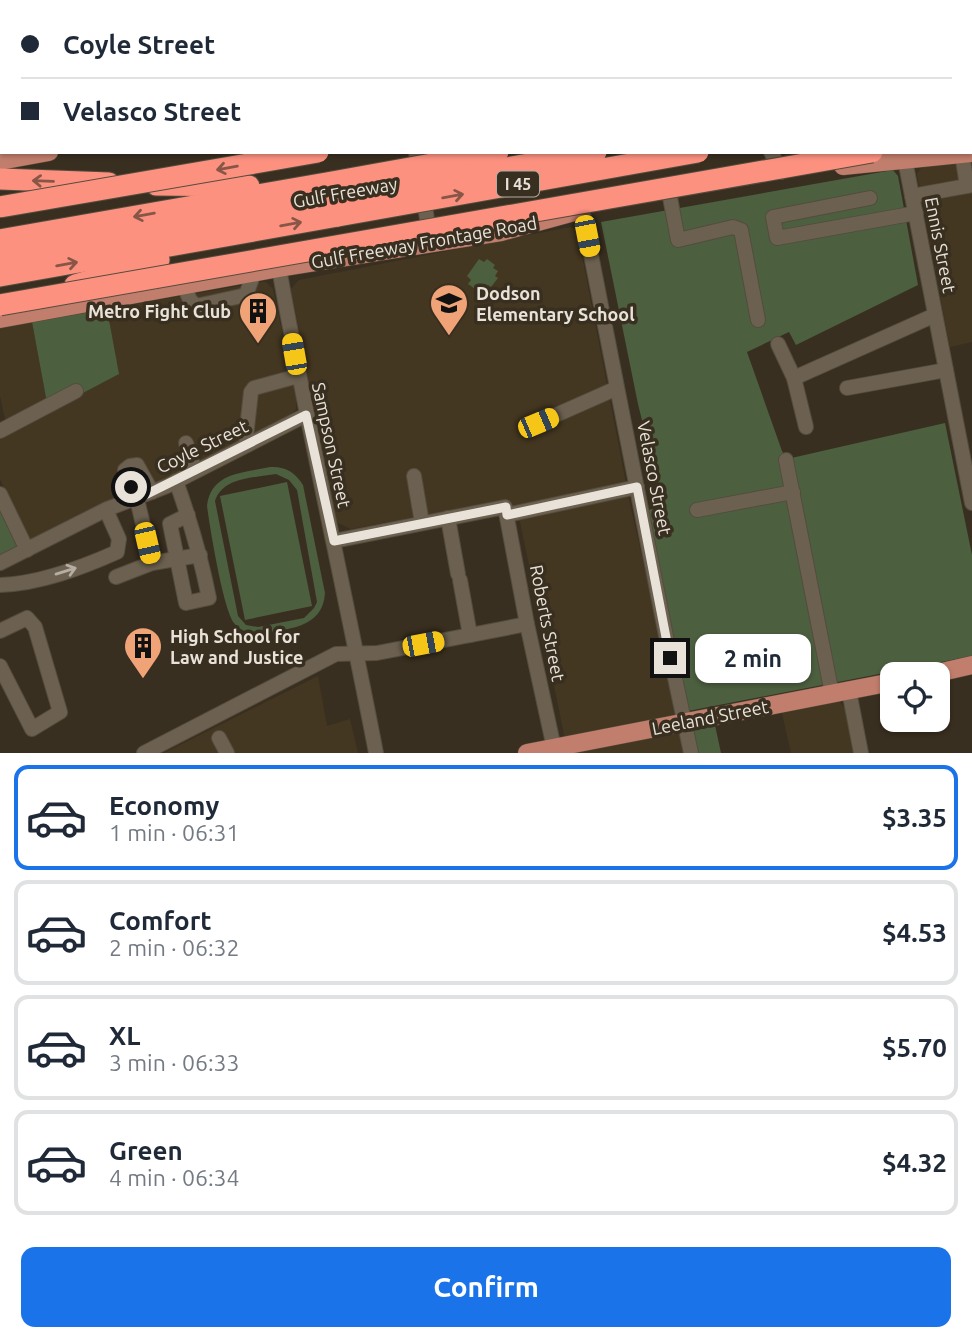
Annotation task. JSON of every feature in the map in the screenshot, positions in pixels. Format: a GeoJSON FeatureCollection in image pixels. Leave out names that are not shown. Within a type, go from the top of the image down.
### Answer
{"type":"FeatureCollection","features":[{"type":"Feature","properties":{"kind":"highway"},"geometry":{"type":"LineString","coordinates":[[0,207],[306,154]]}},
{"type":"Feature","properties":{"kind":"highway","name":"Gulf Freeway"},"geometry":{"type":"LineString","coordinates":[[0,276],[261,230],[335,199],[491,154]]}},
{"type":"Feature","properties":{"kind":"highway","name":"Gulf Freeway"},"geometry":{"type":"LineString","coordinates":[[0,258],[585,154]]}},
{"type":"Feature","properties":{"kind":"highway","name":"Gulf Freeway"},"geometry":{"type":"LineString","coordinates":[[0,240],[307,186],[335,199],[683,154]]}},
{"type":"Feature","properties":{"kind":"highway"},"geometry":{"type":"LineString","coordinates":[[0,307],[861,154]]}},
{"type":"Feature","properties":{"kind":"highway"},"geometry":{"type":"LineString","coordinates":[[0,179],[188,186],[307,186]]}},
{"type":"Feature","properties":{"kind":"highway"},"geometry":{"type":"LineString","coordinates":[[0,307],[261,230]]}},
{"type":"Feature","properties":{"kind":"main road"},"geometry":{"type":"LineString","coordinates":[[0,161],[38,154]]}},
{"type":"Feature","properties":{"kind":"main road","name":"Gulf Freeway Frontage Road"},"geometry":{"type":"LineString","coordinates":[[0,319],[279,268],[501,232],[582,209],[781,172],[905,160],[929,154]]}},
{"type":"Feature","properties":{"kind":"main road"},"geometry":{"type":"LineString","coordinates":[[950,671],[972,666]]}},
{"type":"Feature","properties":{"kind":"main road","name":"Leeland Street"},"geometry":{"type":"LineString","coordinates":[[527,753],[880,685]]}},
{"type":"Feature","properties":{"kind":"street"},"geometry":{"type":"LineString","coordinates":[[416,154],[430,242]]}},
{"type":"Feature","properties":{"kind":"street"},"geometry":{"type":"LineString","coordinates":[[772,154],[781,172]]}},
{"type":"Feature","properties":{"kind":"street"},"geometry":{"type":"LineString","coordinates":[[912,196],[970,185],[969,154]]}},
{"type":"Feature","properties":{"kind":"street","name":"Ennis Street"},"geometry":{"type":"LineString","coordinates":[[905,160],[972,503]]}},
{"type":"Feature","properties":{"kind":"street"},"geometry":{"type":"LineString","coordinates":[[669,192],[678,240],[733,227],[741,230],[758,320]]}},
{"type":"Feature","properties":{"kind":"street"},"geometry":{"type":"LineString","coordinates":[[870,198],[773,217],[777,238],[916,213]]}},
{"type":"Feature","properties":{"kind":"street","name":"Velasco Street"},"geometry":{"type":"LineString","coordinates":[[582,209],[691,753]]}},
{"type":"Feature","properties":{"kind":"street","name":"Sampson Street"},"geometry":{"type":"LineString","coordinates":[[279,268],[298,376],[376,753]]}},
{"type":"Feature","properties":{"kind":"street"},"geometry":{"type":"LineString","coordinates":[[184,286],[196,306],[246,295],[254,273]]}},
{"type":"Feature","properties":{"kind":"street"},"geometry":{"type":"LineString","coordinates":[[231,277],[234,298]]}},
{"type":"Feature","properties":{"kind":"street"},"geometry":{"type":"LineString","coordinates":[[794,378],[935,315]]}},
{"type":"Feature","properties":{"kind":"street"},"geometry":{"type":"LineString","coordinates":[[778,344],[794,378],[806,427]]}},
{"type":"Feature","properties":{"kind":"street"},"geometry":{"type":"LineString","coordinates":[[847,388],[946,370]]}},
{"type":"Feature","properties":{"kind":"street"},"geometry":{"type":"LineString","coordinates":[[247,445],[251,391],[298,376]]}},
{"type":"Feature","properties":{"kind":"street"},"geometry":{"type":"LineString","coordinates":[[538,423],[617,388]]}},
{"type":"Feature","properties":{"kind":"street"},"geometry":{"type":"LineString","coordinates":[[0,431],[76,391]]}},
{"type":"Feature","properties":{"kind":"street","name":"Coyle Street"},"geometry":{"type":"LineString","coordinates":[[0,563],[106,510],[176,481],[306,415]]}},
{"type":"Feature","properties":{"kind":"street"},"geometry":{"type":"LineString","coordinates":[[186,443],[195,471]]}},
{"type":"Feature","properties":{"kind":"street"},"geometry":{"type":"LineString","coordinates":[[786,460],[840,693],[861,753]]}},
{"type":"Feature","properties":{"kind":"street"},"geometry":{"type":"LineString","coordinates":[[152,492],[137,465],[125,470],[137,499],[152,563]]}},
{"type":"Feature","properties":{"kind":"street"},"geometry":{"type":"LineString","coordinates":[[414,475],[422,523]]}},
{"type":"Feature","properties":{"kind":"street"},"geometry":{"type":"LineString","coordinates":[[176,481],[188,515],[200,555],[209,598],[186,603],[170,524],[188,515]]}},
{"type":"Feature","properties":{"kind":"street"},"geometry":{"type":"LineString","coordinates":[[334,541],[449,518],[506,511],[637,487]]}},
{"type":"Feature","properties":{"kind":"street"},"geometry":{"type":"LineString","coordinates":[[697,510],[793,492]]}},
{"type":"Feature","properties":{"kind":"street"},"geometry":{"type":"LineString","coordinates":[[0,494],[27,550]]}},
{"type":"Feature","properties":{"kind":"street"},"geometry":{"type":"LineString","coordinates":[[0,585],[22,584],[117,552],[119,539],[106,510]]}},
{"type":"Feature","properties":{"kind":"street","name":"Roberts Street"},"geometry":{"type":"LineString","coordinates":[[506,511],[554,748]]}},
{"type":"Feature","properties":{"kind":"street"},"geometry":{"type":"LineString","coordinates":[[449,518],[470,635]]}},
{"type":"Feature","properties":{"kind":"street"},"geometry":{"type":"LineString","coordinates":[[116,577],[152,563],[200,555]]}},
{"type":"Feature","properties":{"kind":"street"},"geometry":{"type":"LineString","coordinates":[[0,631],[27,618],[35,627],[60,712],[32,729],[3,696],[0,666]]}},
{"type":"Feature","properties":{"kind":"street"},"geometry":{"type":"LineString","coordinates":[[144,753],[336,654],[377,653],[527,624]]}},
{"type":"Feature","properties":{"kind":"street"},"geometry":{"type":"LineString","coordinates":[[219,738],[227,753]]}},
{"type":"Feature","properties":{"kind":"shaded area"},"geometry":{"type":"Polygon","coordinates":[[[972,163],[972,342],[950,347],[917,174],[921,168],[928,166],[972,163]]]}},
{"type":"Feature","properties":{"kind":"shaded area","name":"Dodson Elementary School"},"geometry":{"type":"Polygon","coordinates":[[[570,227],[575,229],[578,235],[631,509],[687,753],[568,753],[518,512],[507,499],[351,529],[336,522],[291,289],[299,280],[570,227]]]}},
{"type":"Feature","properties":{"kind":"shaded area"},"geometry":{"type":"Polygon","coordinates":[[[266,282],[273,289],[296,399],[296,409],[292,414],[144,489],[33,541],[28,538],[0,479],[0,436],[118,374],[107,309],[266,282]]]}},
{"type":"Feature","properties":{"kind":"shaded area"},"geometry":{"type":"Polygon","coordinates":[[[32,322],[47,403],[6,424],[0,396],[0,328],[32,322]]]}},
{"type":"Feature","properties":{"kind":"shaded area"},"geometry":{"type":"Polygon","coordinates":[[[318,676],[327,726],[350,719],[358,753],[164,753],[318,676]]]}},
{"type":"Feature","properties":{"kind":"shaded area"},"geometry":{"type":"Polygon","coordinates":[[[839,701],[847,711],[855,753],[791,753],[782,713],[839,701]]]}},
{"type":"Feature","properties":{"kind":"green space"},"geometry":{"type":"Polygon","coordinates":[[[893,170],[898,176],[918,285],[796,345],[789,332],[747,352],[787,459],[945,423],[972,555],[972,656],[941,662],[880,662],[880,674],[688,711],[645,511],[663,506],[638,404],[601,222],[893,170]]]}},
{"type":"Feature","properties":{"kind":"green space"},"geometry":{"type":"Polygon","coordinates":[[[479,259],[484,262],[487,259],[495,265],[493,268],[498,271],[495,276],[498,278],[491,287],[488,285],[485,290],[481,287],[478,291],[468,284],[471,280],[467,276],[479,259]]]}},
{"type":"Feature","properties":{"kind":"green space"},"geometry":{"type":"Polygon","coordinates":[[[107,309],[119,374],[81,394],[47,403],[32,322],[107,309]]]}},
{"type":"Feature","properties":{"kind":"green space"},"geometry":{"type":"Polygon","coordinates":[[[270,467],[293,473],[303,485],[325,593],[318,614],[310,620],[291,628],[258,634],[239,628],[230,615],[207,506],[215,486],[222,480],[239,473],[270,467]],[[276,474],[240,480],[225,487],[215,501],[238,616],[246,625],[258,627],[304,618],[317,602],[297,490],[289,480],[276,474]]]}},
{"type":"Feature","properties":{"kind":"green space"},"geometry":{"type":"Polygon","coordinates":[[[287,482],[312,606],[245,620],[220,496],[287,482]]]}},
{"type":"Feature","properties":{"kind":"green space"},"geometry":{"type":"Polygon","coordinates":[[[0,501],[22,544],[0,558],[0,501]]]}},
{"type":"Feature","properties":{"kind":"green space"},"geometry":{"type":"Polygon","coordinates":[[[715,725],[721,753],[697,753],[692,730],[715,725]]]}},
{"type":"Feature","properties":{"kind":"place","name":"Dodson Elementary School"},"geometry":{"type":"Point","coordinates":[449,337]}},
{"type":"Feature","properties":{"kind":"place","name":"Metro Fight Club"},"geometry":{"type":"Point","coordinates":[258,345]}},
{"type":"Feature","properties":{"kind":"place","name":"High School for Law and Justice"},"geometry":{"type":"Point","coordinates":[143,680]}},
{"type":"Feature","properties":{"kind":"route"},"geometry":{"type":"LineString","coordinates":[[131,487],[137,499],[306,415],[334,541],[506,507],[507,515],[637,487],[670,658]]}}]}
